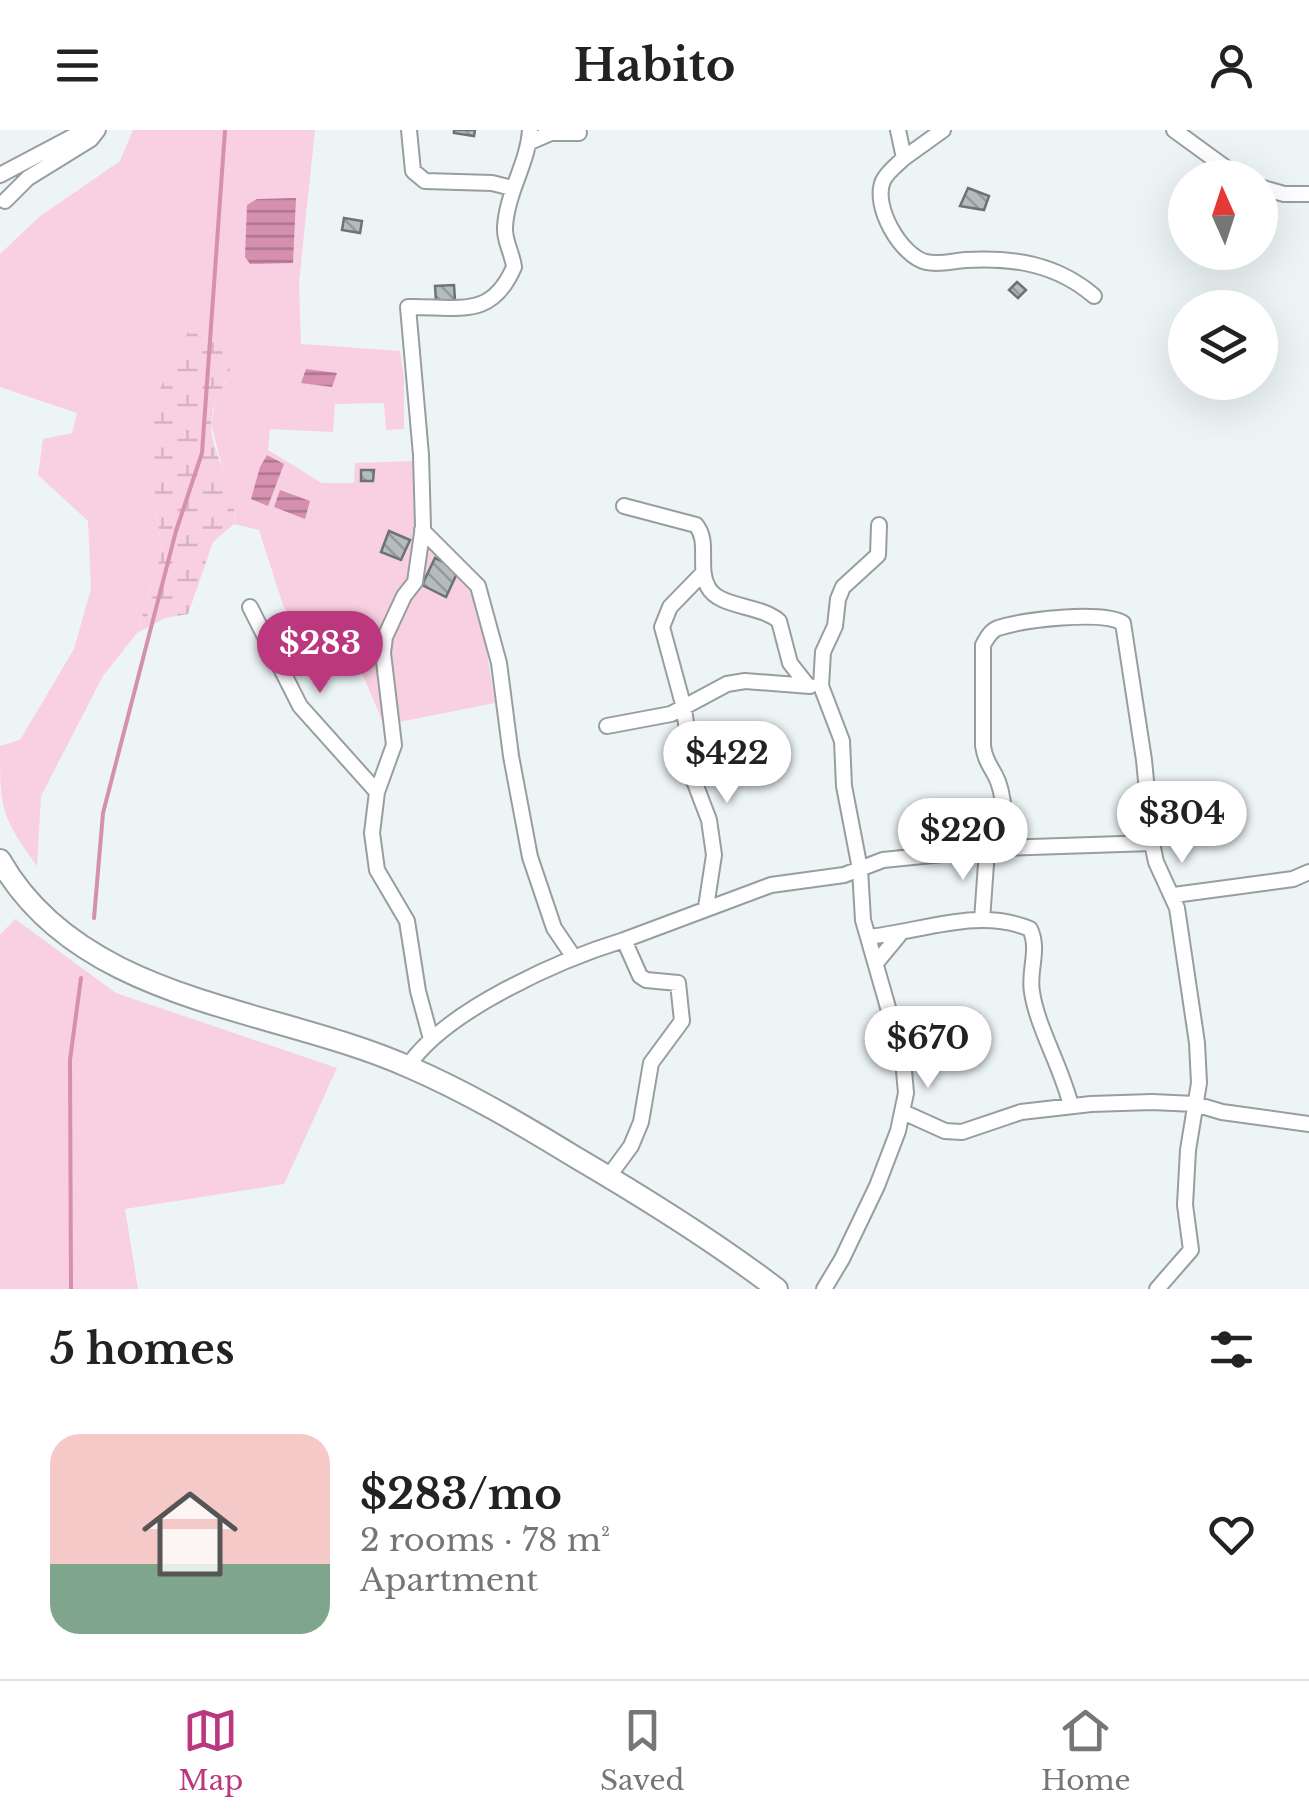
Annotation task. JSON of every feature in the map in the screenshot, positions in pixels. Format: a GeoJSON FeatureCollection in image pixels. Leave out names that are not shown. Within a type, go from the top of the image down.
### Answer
{"type":"FeatureCollection","features":[{"type":"Feature","properties":{"kind":"street"},"geometry":{"type":"LineString","coordinates":[[0,175],[84,130]]}},
{"type":"Feature","properties":{"kind":"street"},"geometry":{"type":"LineString","coordinates":[[2,207],[28,178],[91,139],[98,130]]}},
{"type":"Feature","properties":{"kind":"street"},"geometry":{"type":"LineString","coordinates":[[409,130],[413,171],[426,182],[492,183],[512,188]]}},
{"type":"Feature","properties":{"kind":"street"},"geometry":{"type":"LineString","coordinates":[[898,130],[904,158]]}},
{"type":"Feature","properties":{"kind":"street"},"geometry":{"type":"LineString","coordinates":[[943,130],[904,158],[890,172],[881,190],[889,224],[907,252],[923,262],[934,263],[998,259],[1027,262],[1074,279],[1094,296]]}},
{"type":"Feature","properties":{"kind":"street"},"geometry":{"type":"LineString","coordinates":[[1174,130],[1215,160]]}},
{"type":"Feature","properties":{"kind":"street"},"geometry":{"type":"LineString","coordinates":[[431,1039],[407,921],[377,870],[373,854],[377,792],[394,745],[383,653],[385,637],[415,582],[422,530],[421,455],[408,307],[482,306],[494,300],[514,266],[505,227],[512,188],[530,136],[579,133]]}},
{"type":"Feature","properties":{"kind":"street"},"geometry":{"type":"LineString","coordinates":[[0,185],[2,207]]}},
{"type":"Feature","properties":{"kind":"street"},"geometry":{"type":"LineString","coordinates":[[1278,192],[1309,194]]}},
{"type":"Feature","properties":{"kind":"street"},"geometry":{"type":"LineString","coordinates":[[624,506],[696,525],[703,538],[703,572],[708,589],[718,598],[770,612],[779,621],[790,663],[814,686],[842,741],[845,798],[860,869],[859,894],[903,1060],[906,1093],[903,1112],[866,1212],[824,1289]]}},
{"type":"Feature","properties":{"kind":"street"},"geometry":{"type":"LineString","coordinates":[[814,686],[835,626],[838,599],[843,587],[878,555],[879,525]]}},
{"type":"Feature","properties":{"kind":"street"},"geometry":{"type":"LineString","coordinates":[[422,530],[478,586],[499,663],[530,856],[554,928],[573,956]]}},
{"type":"Feature","properties":{"kind":"street"},"geometry":{"type":"LineString","coordinates":[[703,572],[670,607],[662,627],[684,708],[693,778],[709,820],[714,854],[706,907]]}},
{"type":"Feature","properties":{"kind":"street"},"geometry":{"type":"LineString","coordinates":[[250,606],[300,706],[377,792]]}},
{"type":"Feature","properties":{"kind":"street"},"geometry":{"type":"LineString","coordinates":[[982,920],[995,849],[1005,832],[999,784],[985,758],[983,645],[996,629],[1088,616],[1104,616],[1123,624],[1152,843],[1161,873],[1174,895],[1197,1043],[1199,1083],[1188,1150],[1185,1205],[1191,1250],[1157,1289]]}},
{"type":"Feature","properties":{"kind":"street"},"geometry":{"type":"LineString","coordinates":[[608,726],[650,720],[684,708],[727,684],[746,681],[814,686]]}},
{"type":"Feature","properties":{"kind":"street"},"geometry":{"type":"LineString","coordinates":[[408,1066],[431,1039],[526,978],[573,956],[771,885],[860,869],[883,860],[995,849],[1152,843]]}},
{"type":"Feature","properties":{"kind":"street"},"geometry":{"type":"LineString","coordinates":[[0,860],[28,900],[52,922],[84,946],[131,972],[205,1003],[408,1066],[508,1116],[608,1176],[707,1238],[778,1289]]}},
{"type":"Feature","properties":{"kind":"street"},"geometry":{"type":"LineString","coordinates":[[1174,895],[1293,879],[1309,872]]}},
{"type":"Feature","properties":{"kind":"street"},"geometry":{"type":"LineString","coordinates":[[868,937],[982,920],[1030,929],[1035,952],[1032,997],[1060,1066],[1070,1106]]}},
{"type":"Feature","properties":{"kind":"street"},"geometry":{"type":"LineString","coordinates":[[876,963],[900,934]]}},
{"type":"Feature","properties":{"kind":"street"},"geometry":{"type":"LineString","coordinates":[[608,1176],[632,1146],[641,1122],[651,1063],[682,1020],[678,982],[646,980],[640,976],[624,940]]}},
{"type":"Feature","properties":{"kind":"street"},"geometry":{"type":"LineString","coordinates":[[903,1112],[945,1131],[962,1132],[1021,1112],[1152,1102],[1195,1104],[1222,1112],[1309,1124]]}},
{"type":"Feature","properties":{"kind":"green space"},"geometry":{"type":"Polygon","coordinates":[[[133,130],[315,130],[299,282],[301,344],[400,351],[404,429],[386,430],[384,403],[335,404],[333,432],[270,429],[268,450],[322,483],[354,483],[355,463],[413,461],[418,524],[451,562],[471,593],[486,647],[495,703],[384,725],[345,633],[307,646],[283,605],[259,530],[234,524],[211,424],[231,356],[222,333],[155,505],[162,550],[137,633],[103,676],[41,796],[37,866],[5,810],[0,746],[20,740],[74,649],[91,589],[88,521],[38,475],[43,439],[72,433],[77,413],[0,387],[0,254],[39,217],[120,161],[133,130]]]}},
{"type":"Feature","properties":{"kind":"green space"},"geometry":{"type":"Polygon","coordinates":[[[188,332],[222,333],[231,355],[211,423],[232,498],[234,524],[213,542],[188,614],[165,618],[137,633],[162,550],[155,505],[154,401],[188,332]]]}},
{"type":"Feature","properties":{"kind":"green space"},"geometry":{"type":"Polygon","coordinates":[[[15,919],[116,993],[337,1068],[284,1184],[125,1209],[138,1289],[0,1289],[0,935],[15,919]]]}},
{"type":"Feature","properties":{"kind":"shaded area"},"geometry":{"type":"Polygon","coordinates":[[[296,198],[293,263],[250,264],[245,257],[247,205],[257,199],[296,198]]]}},
{"type":"Feature","properties":{"kind":"shaded area"},"geometry":{"type":"Polygon","coordinates":[[[306,369],[337,373],[332,387],[301,383],[306,369]]]}},
{"type":"Feature","properties":{"kind":"shaded area"},"geometry":{"type":"Polygon","coordinates":[[[267,455],[284,464],[268,506],[251,499],[267,455]]]}},
{"type":"Feature","properties":{"kind":"shaded area"},"geometry":{"type":"Polygon","coordinates":[[[280,490],[310,501],[305,519],[274,507],[280,490]]]}},
{"type":"Feature","properties":{"kind":"building"},"geometry":{"type":"Polygon","coordinates":[[[454,130],[475,130],[474,136],[454,130]]]}},
{"type":"Feature","properties":{"kind":"building"},"geometry":{"type":"Polygon","coordinates":[[[968,188],[989,196],[984,210],[960,206],[968,188]]]}},
{"type":"Feature","properties":{"kind":"building"},"geometry":{"type":"Polygon","coordinates":[[[344,218],[362,221],[360,233],[342,230],[344,218]]]}},
{"type":"Feature","properties":{"kind":"building"},"geometry":{"type":"Polygon","coordinates":[[[1017,282],[1026,290],[1018,298],[1009,290],[1017,282]]]}},
{"type":"Feature","properties":{"kind":"building"},"geometry":{"type":"Polygon","coordinates":[[[454,285],[455,300],[436,301],[435,286],[454,285]]]}},
{"type":"Feature","properties":{"kind":"building"},"geometry":{"type":"Polygon","coordinates":[[[361,470],[374,470],[373,481],[361,481],[361,470]]]}},
{"type":"Feature","properties":{"kind":"building"},"geometry":{"type":"Polygon","coordinates":[[[389,531],[410,540],[401,560],[381,552],[389,531]]]}},
{"type":"Feature","properties":{"kind":"building"},"geometry":{"type":"Polygon","coordinates":[[[435,558],[459,569],[446,597],[422,585],[435,558]]]}},
{"type":"Feature","properties":{"kind":"waterway"},"geometry":{"type":"LineString","coordinates":[[94,918],[103,813],[176,531],[202,453],[225,130]]}},
{"type":"Feature","properties":{"kind":"waterway"},"geometry":{"type":"LineString","coordinates":[[71,1289],[70,1060],[81,978]]}}]}
